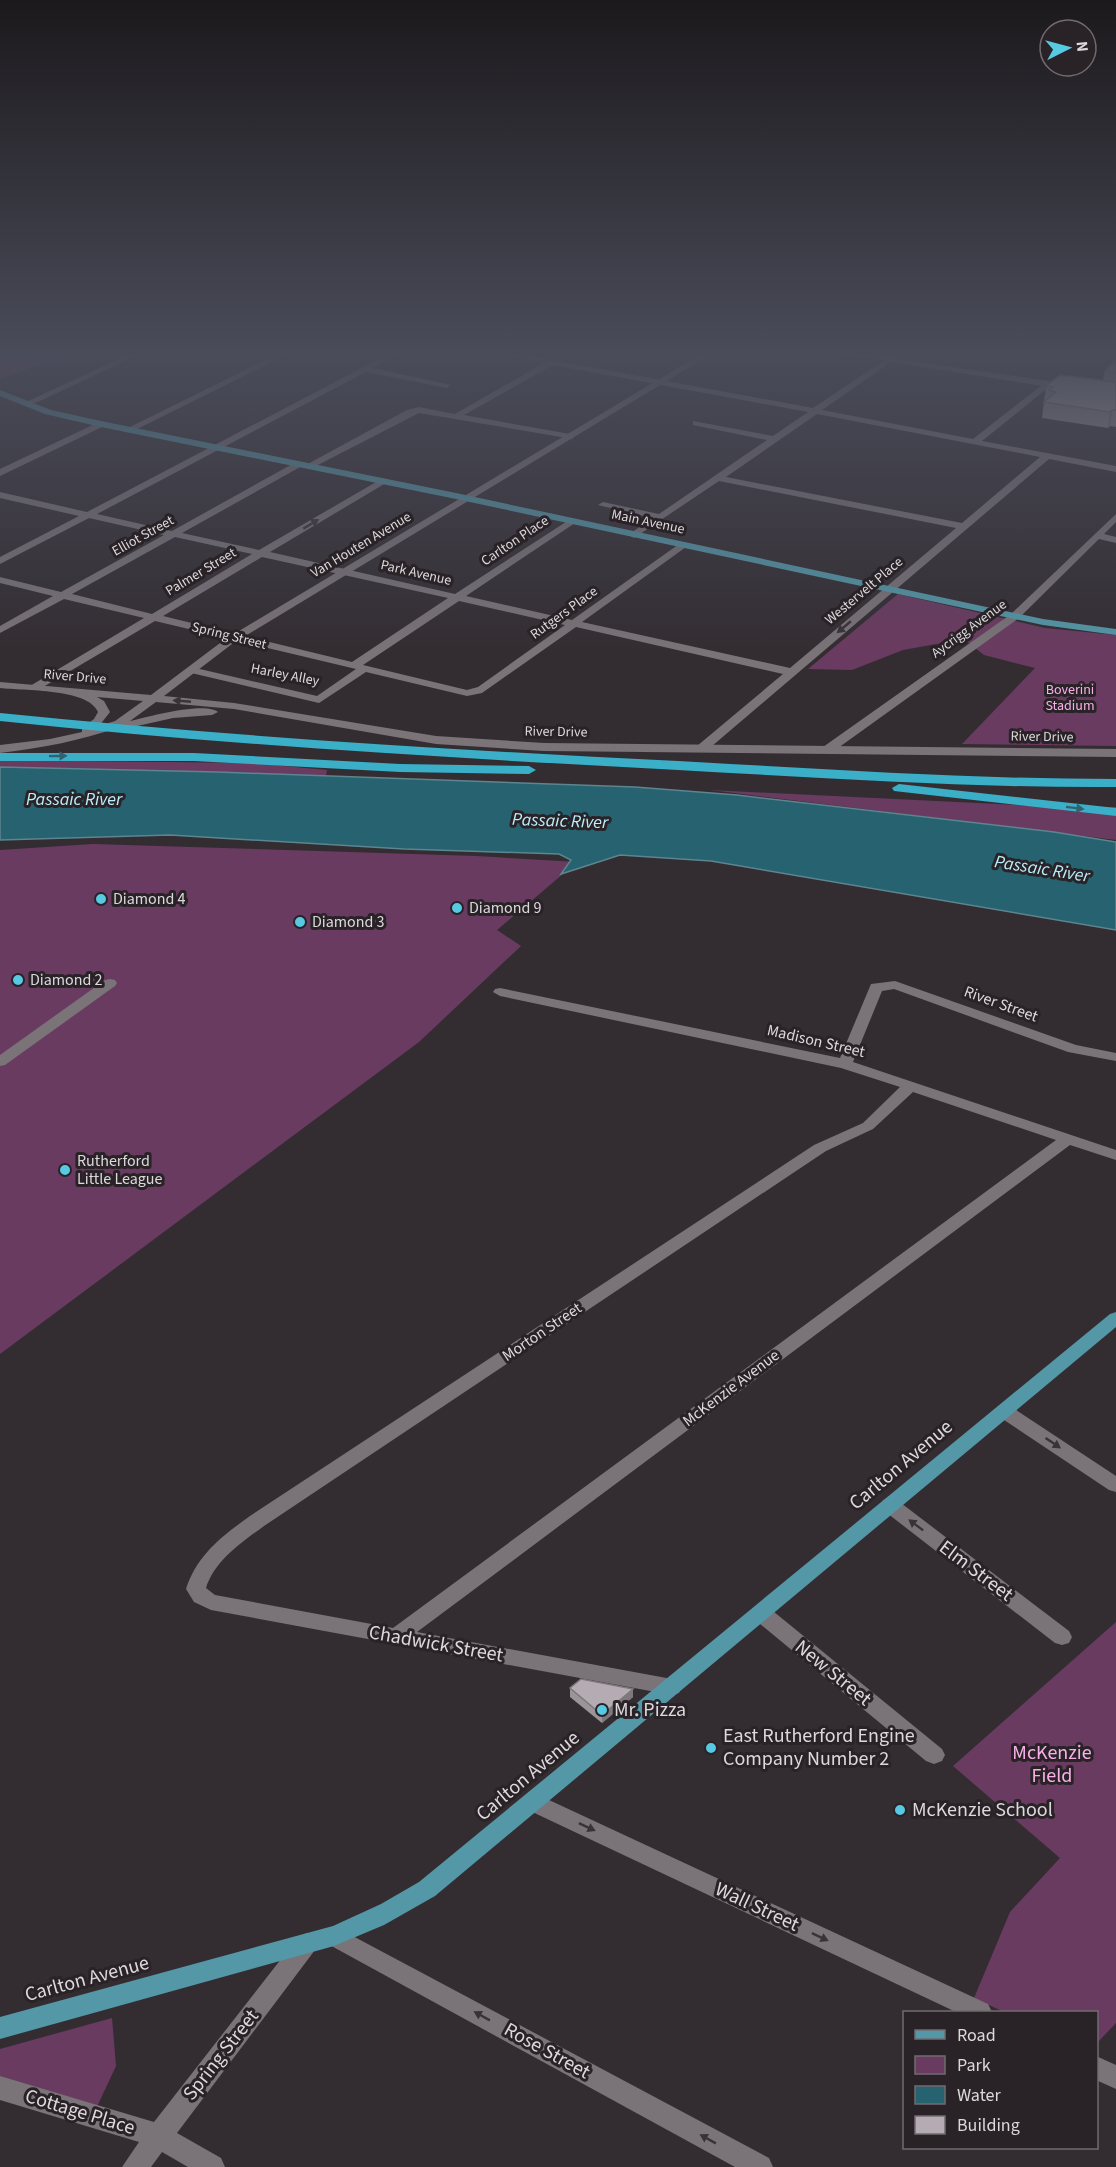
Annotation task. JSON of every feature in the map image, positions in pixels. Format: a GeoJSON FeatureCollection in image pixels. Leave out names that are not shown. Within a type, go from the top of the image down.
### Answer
{"type":"FeatureCollection","features":[{"type":"Feature","properties":{"kind":"highway"},"geometry":{"type":"LineString","coordinates":[[0,708],[166,733]]}},
{"type":"Feature","properties":{"kind":"highway"},"geometry":{"type":"LineString","coordinates":[[0,717],[166,733],[483,756],[934,778],[1116,783]]}},
{"type":"Feature","properties":{"kind":"highway"},"geometry":{"type":"LineString","coordinates":[[0,728],[296,755],[892,787],[1116,794]]}},
{"type":"Feature","properties":{"kind":"highway"},"geometry":{"type":"LineString","coordinates":[[0,757],[184,757],[400,768],[561,770]]}},
{"type":"Feature","properties":{"kind":"highway"},"geometry":{"type":"LineString","coordinates":[[892,787],[1116,812]]}},
{"type":"Feature","properties":{"kind":"main road","name":"Main Avenue"},"geometry":{"type":"LineString","coordinates":[[237,452],[467,498],[1015,616],[1066,626],[1116,632]]}},
{"type":"Feature","properties":{"kind":"main road","name":"Carlton Avenue"},"geometry":{"type":"LineString","coordinates":[[0,2028],[334,1936],[370,1922],[409,1902],[440,1880],[1116,1318]]}},
{"type":"Feature","properties":{"kind":"street"},"geometry":{"type":"LineString","coordinates":[[0,473],[43,452]]}},
{"type":"Feature","properties":{"kind":"street"},"geometry":{"type":"LineString","coordinates":[[0,561],[208,452]]}},
{"type":"Feature","properties":{"kind":"street","name":"Elliot Street"},"geometry":{"type":"LineString","coordinates":[[0,630],[173,534],[330,452]]}},
{"type":"Feature","properties":{"kind":"street","name":"Van Houten Avenue"},"geometry":{"type":"LineString","coordinates":[[89,734],[127,718],[237,637],[544,452]]}},
{"type":"Feature","properties":{"kind":"street"},"geometry":{"type":"LineString","coordinates":[[634,535],[757,452]]}},
{"type":"Feature","properties":{"kind":"street"},"geometry":{"type":"LineString","coordinates":[[1027,452],[1116,469]]}},
{"type":"Feature","properties":{"kind":"street","name":"Westervelt Place"},"geometry":{"type":"LineString","coordinates":[[701,749],[1047,456]]}},
{"type":"Feature","properties":{"kind":"street"},"geometry":{"type":"LineString","coordinates":[[719,478],[963,526]]}},
{"type":"Feature","properties":{"kind":"street","name":"Palmer Street"},"geometry":{"type":"LineString","coordinates":[[34,688],[383,481]]}},
{"type":"Feature","properties":{"kind":"street","name":"Park Avenue"},"geometry":{"type":"LineString","coordinates":[[0,495],[791,672]]}},
{"type":"Feature","properties":{"kind":"street"},"geometry":{"type":"LineString","coordinates":[[603,505],[661,517]]}},
{"type":"Feature","properties":{"kind":"street","name":"Aycrigg Avenue"},"geometry":{"type":"LineString","coordinates":[[827,750],[1015,616],[1116,517]]}},
{"type":"Feature","properties":{"kind":"street","name":"Carlton Place"},"geometry":{"type":"LineString","coordinates":[[359,667],[572,521]]}},
{"type":"Feature","properties":{"kind":"street"},"geometry":{"type":"LineString","coordinates":[[1097,536],[1116,540]]}},
{"type":"Feature","properties":{"kind":"street","name":"Rutgers Place"},"geometry":{"type":"LineString","coordinates":[[458,690],[467,693],[482,690],[682,545]]}},
{"type":"Feature","properties":{"kind":"street","name":"Spring Street"},"geometry":{"type":"LineString","coordinates":[[0,580],[458,690]]}},
{"type":"Feature","properties":{"kind":"street","name":"Harley Alley"},"geometry":{"type":"LineString","coordinates":[[191,670],[320,700],[359,667]]}},
{"type":"Feature","properties":{"kind":"street","name":"River Drive"},"geometry":{"type":"LineString","coordinates":[[0,685],[234,706],[400,736],[473,744],[701,749],[1116,753]]}},
{"type":"Feature","properties":{"kind":"street"},"geometry":{"type":"LineString","coordinates":[[50,743],[94,726],[102,716],[103,707],[95,699],[69,691]]}},
{"type":"Feature","properties":{"kind":"street"},"geometry":{"type":"LineString","coordinates":[[0,749],[50,743],[147,720],[201,712],[281,715]]}},
{"type":"Feature","properties":{"kind":"street"},"geometry":{"type":"LineString","coordinates":[[0,1062],[110,983]]}},
{"type":"Feature","properties":{"kind":"street","name":"River Street"},"geometry":{"type":"LineString","coordinates":[[845,1064],[876,987],[895,985],[1073,1050],[1116,1057]]}},
{"type":"Feature","properties":{"kind":"street","name":"Madison Street"},"geometry":{"type":"LineString","coordinates":[[500,992],[845,1064],[1116,1155]]}},
{"type":"Feature","properties":{"kind":"street","name":"Morton Street"},"geometry":{"type":"LineString","coordinates":[[201,1597],[196,1588],[204,1567],[218,1552],[257,1521],[820,1148],[868,1126],[910,1086]]}},
{"type":"Feature","properties":{"kind":"street","name":"McKenzie Avenue"},"geometry":{"type":"LineString","coordinates":[[395,1637],[1068,1139]]}},
{"type":"Feature","properties":{"kind":"street"},"geometry":{"type":"LineString","coordinates":[[1004,1411],[1116,1485]]}},
{"type":"Feature","properties":{"kind":"street","name":"Elm Street"},"geometry":{"type":"LineString","coordinates":[[890,1505],[1062,1637]]}},
{"type":"Feature","properties":{"kind":"street","name":"Chadwick Street"},"geometry":{"type":"LineString","coordinates":[[201,1597],[211,1602],[672,1687]]}},
{"type":"Feature","properties":{"kind":"street","name":"New Street"},"geometry":{"type":"LineString","coordinates":[[760,1613],[934,1755]]}},
{"type":"Feature","properties":{"kind":"street","name":"Wall Street"},"geometry":{"type":"LineString","coordinates":[[534,1802],[976,2011]]}},
{"type":"Feature","properties":{"kind":"street","name":"Rose Street"},"geometry":{"type":"LineString","coordinates":[[334,1936],[760,2167]]}},
{"type":"Feature","properties":{"kind":"street","name":"Spring Street"},"geometry":{"type":"LineString","coordinates":[[135,2167],[307,1943]]}},
{"type":"Feature","properties":{"kind":"street"},"geometry":{"type":"LineString","coordinates":[[1098,2068],[1116,2077]]}},
{"type":"Feature","properties":{"kind":"street","name":"Cottage Place"},"geometry":{"type":"LineString","coordinates":[[0,2088],[159,2136],[212,2167]]}},
{"type":"Feature","properties":{"kind":"green space","name":"Boverini Stadium"},"geometry":{"type":"Polygon","coordinates":[[[898,594],[1045,628],[1116,635],[1116,746],[962,744],[1035,668],[984,655],[964,639],[903,650],[852,670],[808,669],[898,594]]]}},
{"type":"Feature","properties":{"kind":"green space"},"geometry":{"type":"Polygon","coordinates":[[[0,760],[251,763],[327,770],[326,776],[0,767],[0,760]]]}},
{"type":"Feature","properties":{"kind":"green space"},"geometry":{"type":"Polygon","coordinates":[[[710,790],[1079,808],[1116,807],[1116,840],[710,790]]]}},
{"type":"Feature","properties":{"kind":"green space"},"geometry":{"type":"Polygon","coordinates":[[[93,844],[476,856],[577,862],[497,930],[521,946],[419,1042],[0,1354],[0,850],[93,844]]]}},
{"type":"Feature","properties":{"kind":"green space","name":"McKenzie Field"},"geometry":{"type":"Polygon","coordinates":[[[1116,1622],[1116,2023],[1098,2042],[1098,2011],[1002,2011],[974,1998],[1010,1912],[1060,1858],[953,1766],[1116,1622]]]}},
{"type":"Feature","properties":{"kind":"green space"},"geometry":{"type":"Polygon","coordinates":[[[112,2018],[116,2066],[95,2111],[0,2082],[0,2049],[112,2018]]]}},
{"type":"Feature","properties":{"kind":"water","name":"Passaic River"},"geometry":{"type":"Polygon","coordinates":[[[0,767],[217,772],[635,787],[737,795],[1054,832],[1116,842],[1116,930],[711,861],[620,855],[561,874],[571,860],[559,854],[404,849],[170,835],[0,840],[0,767]]]}},
{"type":"Feature","properties":{"kind":"building"},"geometry":{"type":"Polygon","coordinates":[[[581,1679],[633,1689],[602,1715],[570,1688],[581,1679]]]}},
{"type":"Feature","properties":{"kind":"place","name":"Diamond 4"},"geometry":{"type":"Point","coordinates":[101,899]}},
{"type":"Feature","properties":{"kind":"place","name":"Diamond 9"},"geometry":{"type":"Point","coordinates":[457,908]}},
{"type":"Feature","properties":{"kind":"place","name":"Diamond 3"},"geometry":{"type":"Point","coordinates":[300,922]}},
{"type":"Feature","properties":{"kind":"place","name":"Diamond 2"},"geometry":{"type":"Point","coordinates":[18,980]}},
{"type":"Feature","properties":{"kind":"place","name":"Rutherford Little League"},"geometry":{"type":"Point","coordinates":[65,1170]}},
{"type":"Feature","properties":{"kind":"place","name":"Mr. Pizza"},"geometry":{"type":"Point","coordinates":[602,1710]}},
{"type":"Feature","properties":{"kind":"place","name":"East Rutherford Engine Company Number 2"},"geometry":{"type":"Point","coordinates":[711,1748]}},
{"type":"Feature","properties":{"kind":"place","name":"McKenzie School"},"geometry":{"type":"Point","coordinates":[900,1810]}}]}
